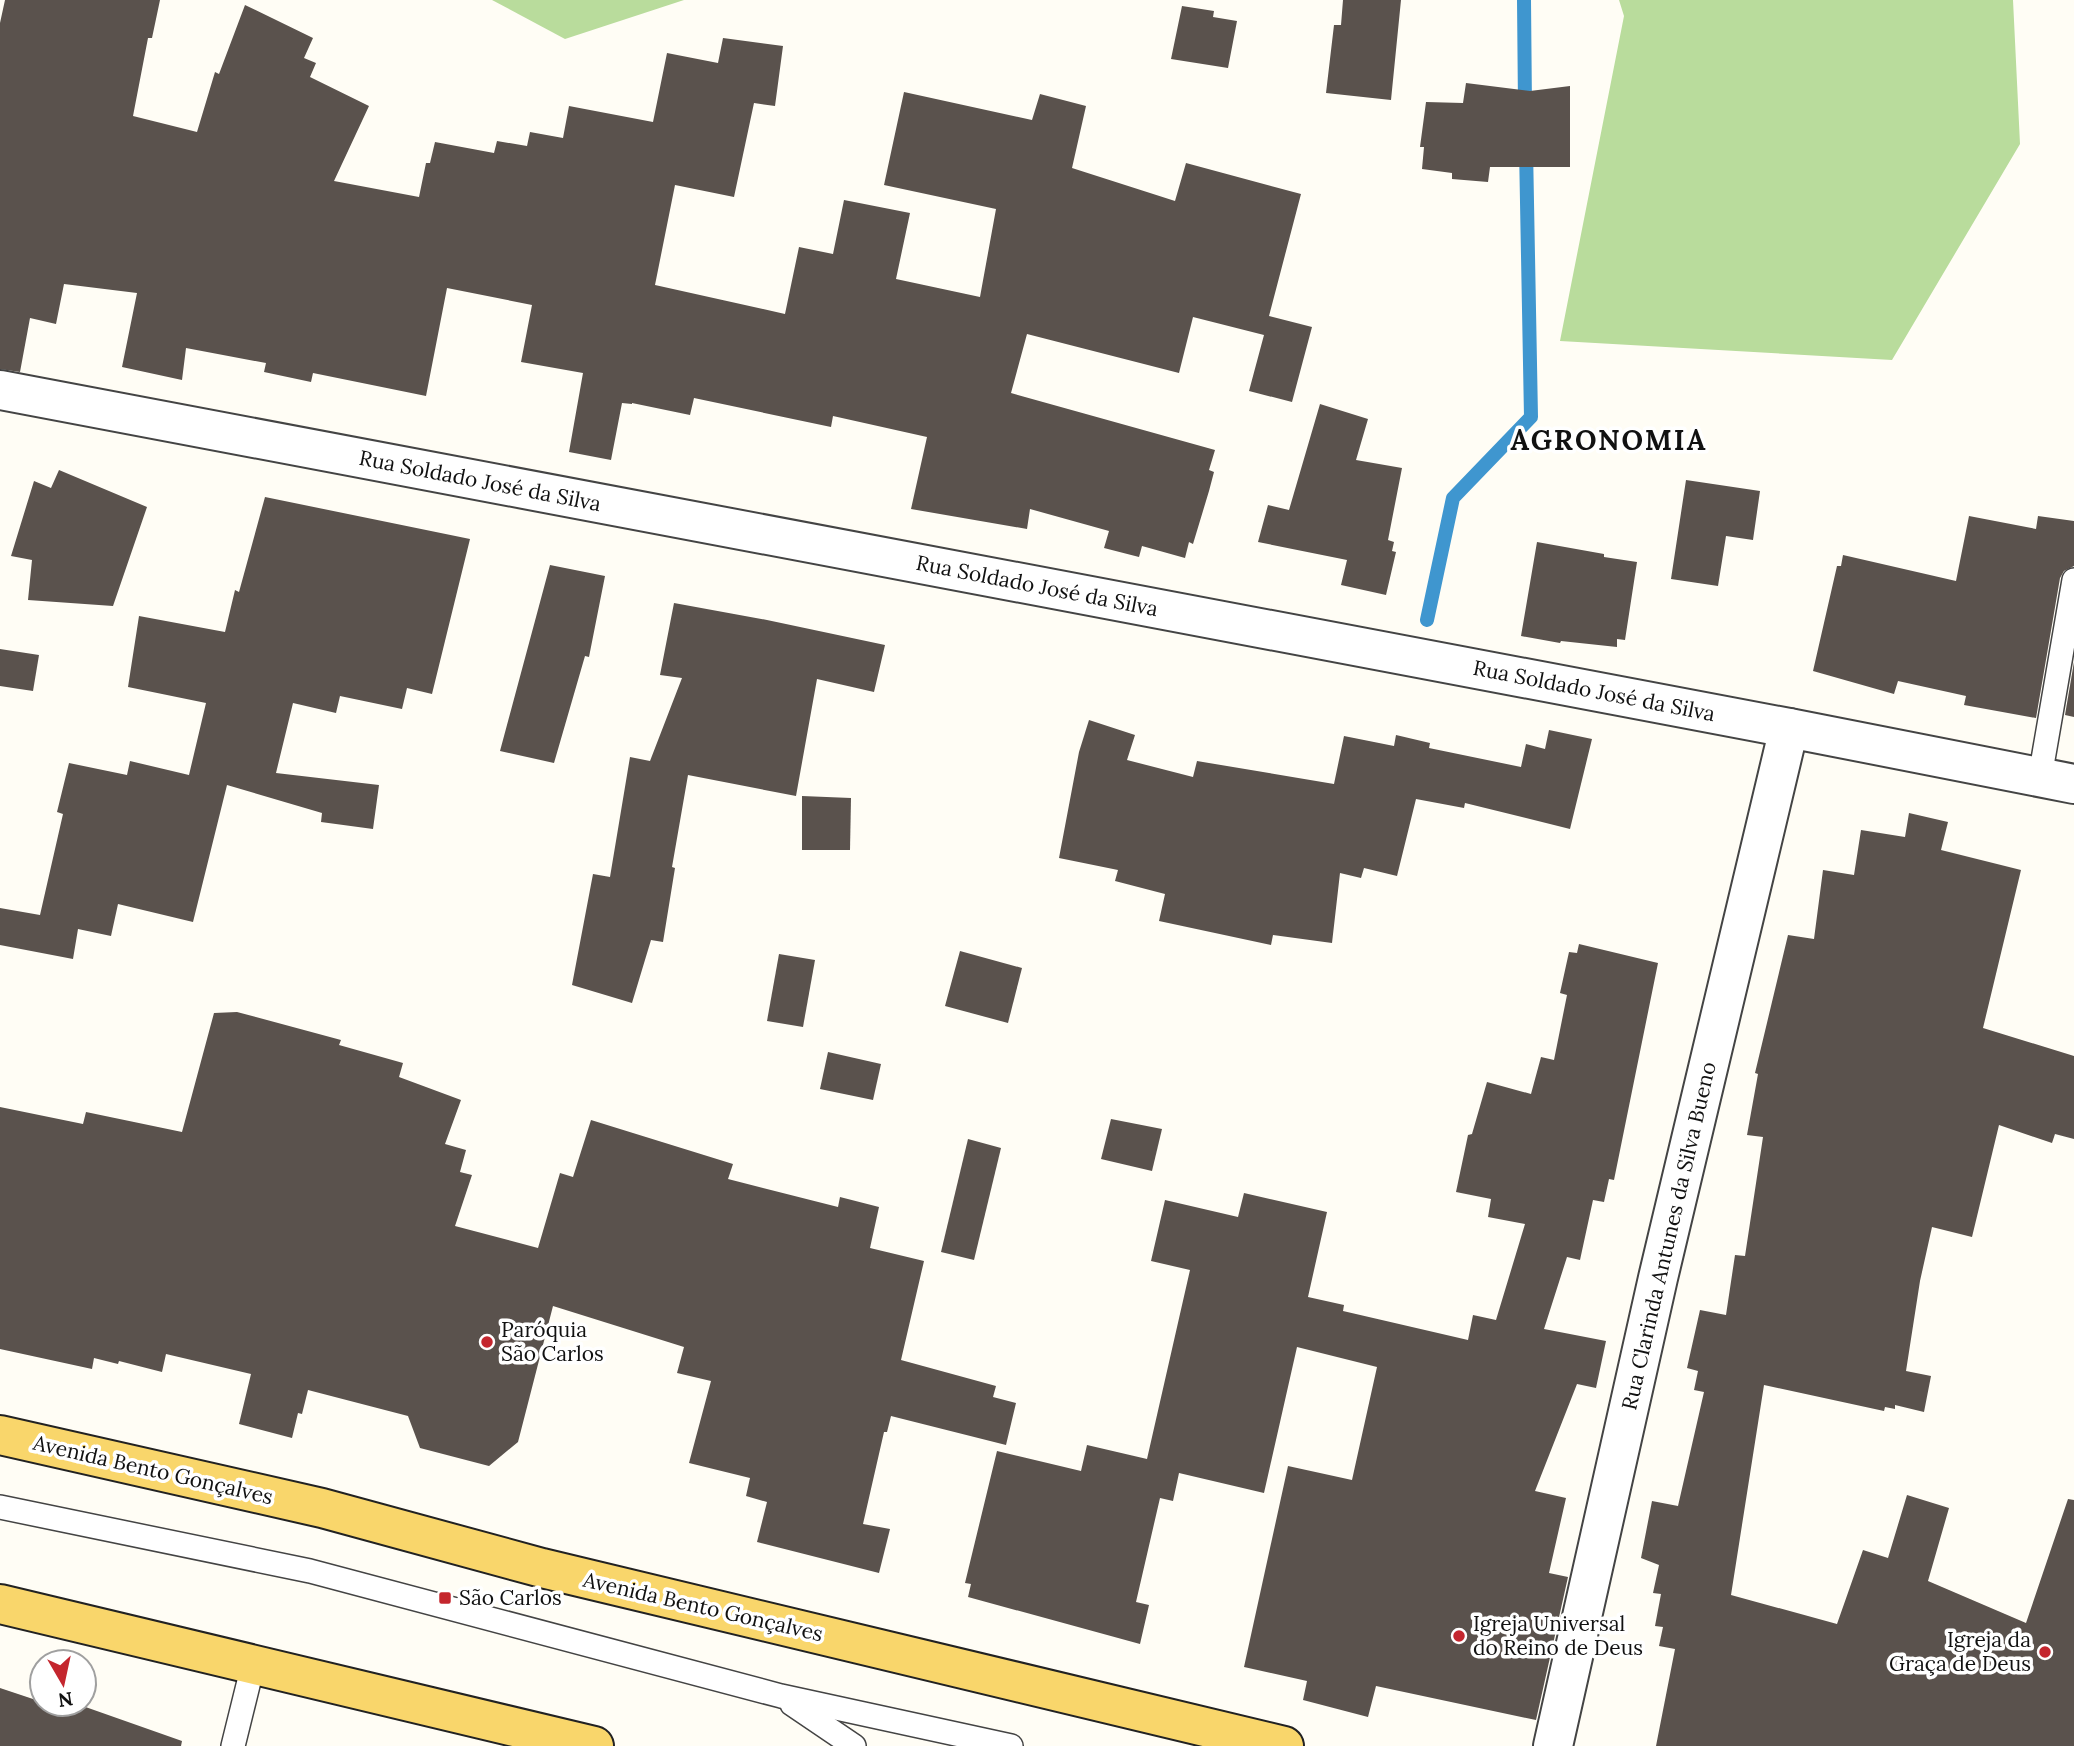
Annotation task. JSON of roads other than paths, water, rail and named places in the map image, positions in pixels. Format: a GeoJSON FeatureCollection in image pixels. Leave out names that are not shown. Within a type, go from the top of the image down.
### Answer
{"type":"FeatureCollection","features":[{"type":"Feature","properties":{"kind":"main road","name":"Avenida Bento Gonçalves"},"geometry":{"type":"LineString","coordinates":[[0,1435],[322,1508],[542,1568],[1284,1746]]}},
{"type":"Feature","properties":{"kind":"main road"},"geometry":{"type":"LineString","coordinates":[[0,1604],[594,1746]]}},
{"type":"Feature","properties":{"kind":"street","name":"Rua Soldado José da Silva"},"geometry":{"type":"LineString","coordinates":[[0,390],[2057,780]]}},
{"type":"Feature","properties":{"kind":"street","name":"Rua Clarinda Antunes da Silva Bueno"},"geometry":{"type":"LineString","coordinates":[[1553,1746],[1658,1278],[1789,728]]}},
{"type":"Feature","properties":{"kind":"lane"},"geometry":{"type":"LineString","coordinates":[[2057,780],[2074,580]]}},
{"type":"Feature","properties":{"kind":"lane"},"geometry":{"type":"LineString","coordinates":[[0,1507],[310,1571],[780,1696],[1011,1746]]}},
{"type":"Feature","properties":{"kind":"lane"},"geometry":{"type":"LineString","coordinates":[[233,1746],[253,1665]]}},
{"type":"Feature","properties":{"kind":"lane"},"geometry":{"type":"LineString","coordinates":[[780,1696],[854,1746]]}},
{"type":"Feature","properties":{"kind":"waterway"},"geometry":{"type":"LineString","coordinates":[[1524,0],[1525,107]]}},
{"type":"Feature","properties":{"kind":"waterway"},"geometry":{"type":"LineString","coordinates":[[1427,620],[1453,498],[1531,417],[1526,148]]}},
{"type":"Feature","properties":{"kind":"place","name":"Paróquia São Carlos"},"geometry":{"type":"Point","coordinates":[487,1342]}},
{"type":"Feature","properties":{"kind":"place","name":"São Carlos"},"geometry":{"type":"Point","coordinates":[445,1598]}},
{"type":"Feature","properties":{"kind":"place","name":"Igreja Universal do Reino de Deus"},"geometry":{"type":"Point","coordinates":[1459,1636]}},
{"type":"Feature","properties":{"kind":"place","name":"Igreja da Graça de Deus"},"geometry":{"type":"Point","coordinates":[2045,1652]}},
{"type":"Feature","properties":{"kind":"district","name":"AGRONOMIA"},"geometry":{"type":"Point","coordinates":[1609,440]}}]}
